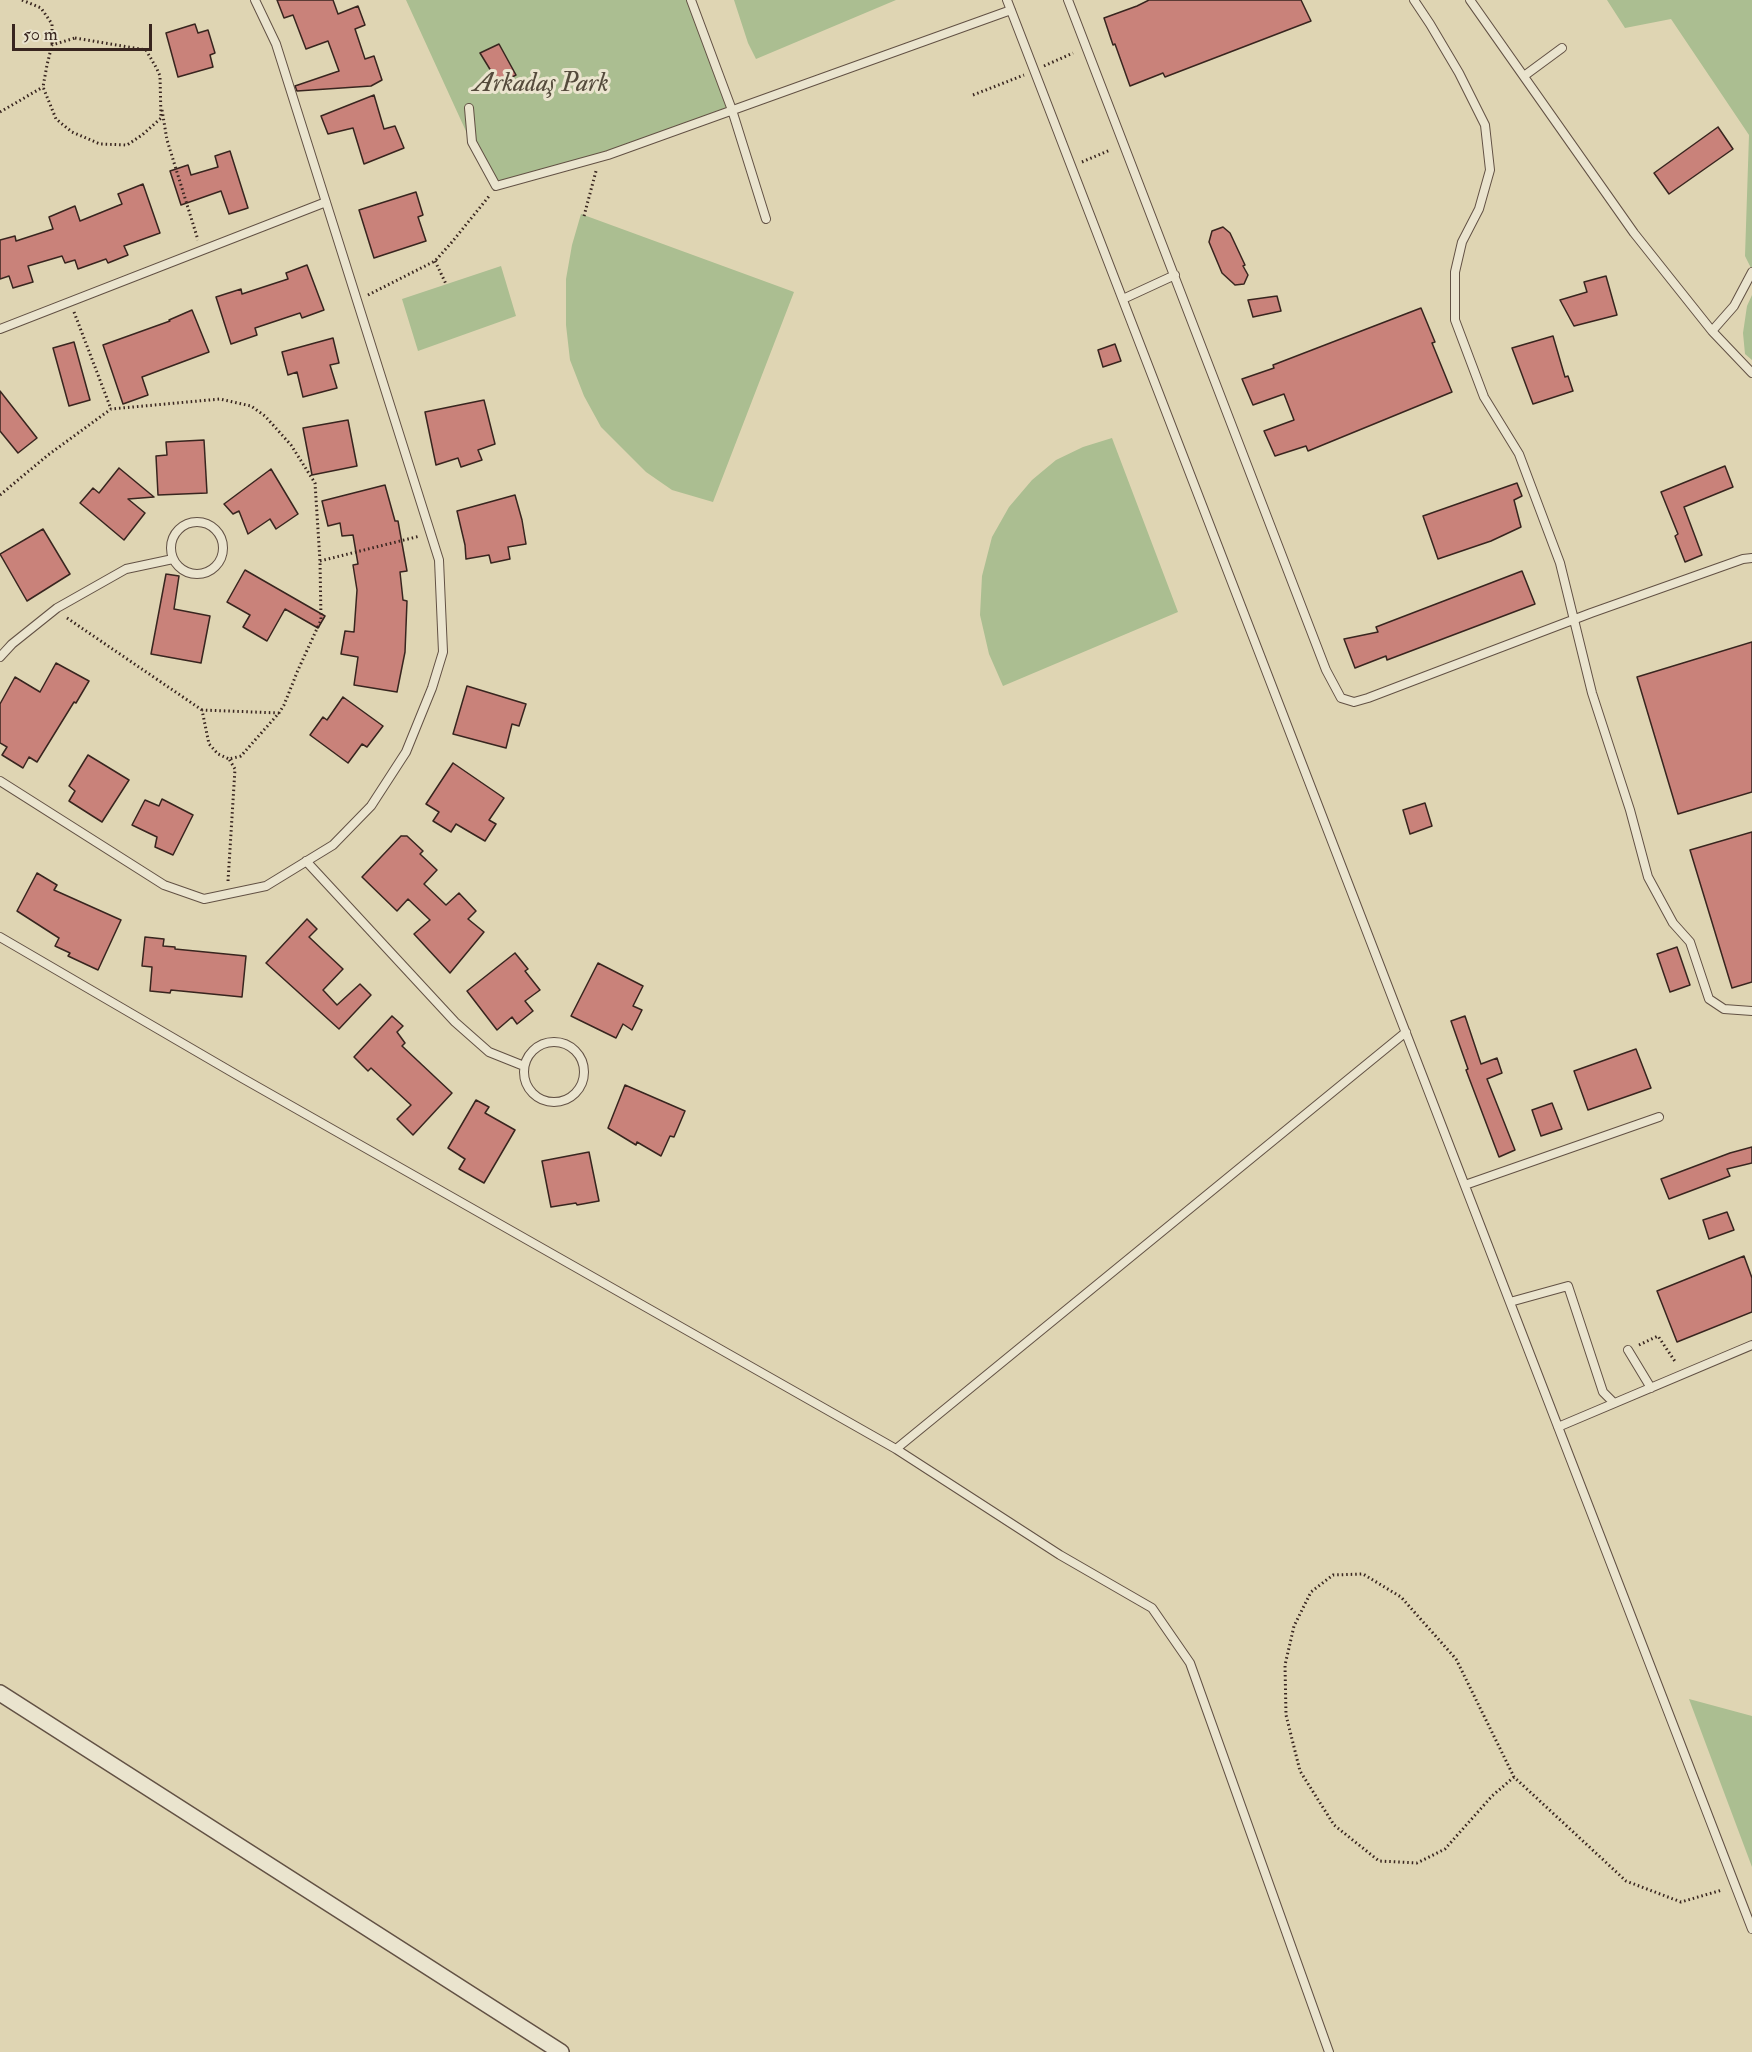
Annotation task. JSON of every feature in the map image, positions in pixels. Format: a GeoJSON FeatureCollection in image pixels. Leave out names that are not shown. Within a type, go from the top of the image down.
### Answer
{"type":"FeatureCollection","features":[{"type":"Feature","properties":{"kind":"street"},"geometry":{"type":"LineString","coordinates":[[0,1693],[561,2052]]}},
{"type":"Feature","properties":{"kind":"lane"},"geometry":{"type":"LineString","coordinates":[[0,781],[164,885],[204,899],[266,886],[333,845],[371,806],[406,752],[432,688],[443,652],[439,560],[276,44],[255,0]]}},
{"type":"Feature","properties":{"kind":"lane"},"geometry":{"type":"LineString","coordinates":[[691,0],[732,110],[766,219]]}},
{"type":"Feature","properties":{"kind":"lane"},"geometry":{"type":"LineString","coordinates":[[1007,0],[1752,1929]]}},
{"type":"Feature","properties":{"kind":"lane"},"geometry":{"type":"LineString","coordinates":[[1068,0],[1326,669],[1341,698],[1354,702],[1368,698],[1574,620],[1743,559],[1752,558]]}},
{"type":"Feature","properties":{"kind":"lane"},"geometry":{"type":"LineString","coordinates":[[1414,0],[1460,73],[1485,125],[1490,170],[1479,209],[1462,242],[1455,272],[1455,320],[1484,397],[1519,454],[1560,563],[1592,693],[1630,810],[1648,877],[1673,923],[1690,942],[1709,999],[1724,1009],[1752,1011]]}},
{"type":"Feature","properties":{"kind":"lane"},"geometry":{"type":"LineString","coordinates":[[1470,0],[1634,233],[1712,332],[1752,373]]}},
{"type":"Feature","properties":{"kind":"lane"},"geometry":{"type":"LineString","coordinates":[[469,108],[472,142],[496,186],[600,157],[1011,10]]}},
{"type":"Feature","properties":{"kind":"lane"},"geometry":{"type":"LineString","coordinates":[[1524,76],[1562,48]]}},
{"type":"Feature","properties":{"kind":"lane"},"geometry":{"type":"LineString","coordinates":[[0,329],[326,202]]}},
{"type":"Feature","properties":{"kind":"lane"},"geometry":{"type":"LineString","coordinates":[[1712,332],[1734,306],[1752,272]]}},
{"type":"Feature","properties":{"kind":"lane"},"geometry":{"type":"LineString","coordinates":[[1123,299],[1175,275]]}},
{"type":"Feature","properties":{"kind":"lane"},"geometry":{"type":"LineString","coordinates":[[200,522],[212,526],[221,539],[223,550],[218,564],[211,571],[203,574],[190,574],[182,570],[173,559],[170,548],[174,535],[187,524],[200,522]]}},
{"type":"Feature","properties":{"kind":"lane"},"geometry":{"type":"LineString","coordinates":[[0,657],[12,644],[55,610],[126,569],[173,559]]}},
{"type":"Feature","properties":{"kind":"lane"},"geometry":{"type":"LineString","coordinates":[[306,861],[455,1022],[489,1052],[524,1066]]}},
{"type":"Feature","properties":{"kind":"lane"},"geometry":{"type":"LineString","coordinates":[[0,937],[253,1084],[896,1449],[1060,1555],[1152,1608],[1190,1663],[1329,2052]]}},
{"type":"Feature","properties":{"kind":"lane"},"geometry":{"type":"LineString","coordinates":[[896,1449],[1406,1032]]}},
{"type":"Feature","properties":{"kind":"lane"},"geometry":{"type":"LineString","coordinates":[[555,1041],[569,1045],[581,1058],[584,1075],[582,1085],[564,1101],[548,1102],[533,1094],[526,1086],[524,1066],[533,1049],[544,1043],[555,1041]]}},
{"type":"Feature","properties":{"kind":"lane"},"geometry":{"type":"LineString","coordinates":[[1465,1185],[1659,1117]]}},
{"type":"Feature","properties":{"kind":"lane"},"geometry":{"type":"LineString","coordinates":[[1510,1302],[1569,1286],[1603,1392],[1614,1403]]}},
{"type":"Feature","properties":{"kind":"lane"},"geometry":{"type":"LineString","coordinates":[[1558,1427],[1752,1345]]}},
{"type":"Feature","properties":{"kind":"lane"},"geometry":{"type":"LineString","coordinates":[[1628,1350],[1650,1388]]}},
{"type":"Feature","properties":{"kind":"path"},"geometry":{"type":"LineString","coordinates":[[22,0],[41,8],[52,24],[52,45],[43,87],[56,119],[72,132],[100,144],[127,145],[161,118],[160,76],[146,50],[75,38],[52,45]]}},
{"type":"Feature","properties":{"kind":"path"},"geometry":{"type":"LineString","coordinates":[[973,95],[1073,53]]}},
{"type":"Feature","properties":{"kind":"path"},"geometry":{"type":"LineString","coordinates":[[0,112],[43,87]]}},
{"type":"Feature","properties":{"kind":"path"},"geometry":{"type":"LineString","coordinates":[[160,97],[167,140],[201,250]]}},
{"type":"Feature","properties":{"kind":"path"},"geometry":{"type":"LineString","coordinates":[[1072,167],[1110,150]]}},
{"type":"Feature","properties":{"kind":"path"},"geometry":{"type":"LineString","coordinates":[[584,216],[600,157]]}},
{"type":"Feature","properties":{"kind":"path"},"geometry":{"type":"LineString","coordinates":[[357,300],[435,261],[496,186]]}},
{"type":"Feature","properties":{"kind":"path"},"geometry":{"type":"LineString","coordinates":[[435,261],[446,284]]}},
{"type":"Feature","properties":{"kind":"path"},"geometry":{"type":"LineString","coordinates":[[70,302],[111,409]]}},
{"type":"Feature","properties":{"kind":"path"},"geometry":{"type":"LineString","coordinates":[[0,495],[48,455],[111,409],[220,399],[251,405],[265,416],[291,445],[315,483],[321,620],[279,713],[241,756],[229,759]]}},
{"type":"Feature","properties":{"kind":"path"},"geometry":{"type":"LineString","coordinates":[[320,561],[430,533]]}},
{"type":"Feature","properties":{"kind":"path"},"geometry":{"type":"LineString","coordinates":[[55,610],[202,710],[279,713]]}},
{"type":"Feature","properties":{"kind":"path"},"geometry":{"type":"LineString","coordinates":[[202,710],[209,744],[218,754],[229,759],[235,769],[229,878],[223,895]]}},
{"type":"Feature","properties":{"kind":"path"},"geometry":{"type":"LineString","coordinates":[[1514,1777],[1492,1796],[1445,1849],[1417,1863],[1379,1861],[1334,1825],[1300,1771],[1286,1714],[1285,1665],[1294,1626],[1311,1592],[1333,1575],[1363,1574],[1401,1598],[1456,1659],[1514,1777],[1626,1881],[1681,1902],[1735,1886]]}},
{"type":"Feature","properties":{"kind":"green space","name":"Arkadaş Park"},"geometry":{"type":"Polygon","coordinates":[[[406,0],[691,0],[732,110],[608,155],[496,186],[486,175],[406,0]]]}},
{"type":"Feature","properties":{"kind":"green space"},"geometry":{"type":"Polygon","coordinates":[[[734,0],[896,0],[756,59],[748,43],[734,0]]]}},
{"type":"Feature","properties":{"kind":"green space"},"geometry":{"type":"Polygon","coordinates":[[[1607,0],[1752,0],[1752,270],[1745,256],[1749,135],[1671,19],[1625,28],[1607,0]]]}},
{"type":"Feature","properties":{"kind":"green space"},"geometry":{"type":"Polygon","coordinates":[[[581,214],[794,292],[713,502],[672,490],[646,472],[601,427],[584,396],[570,360],[566,325],[566,279],[581,214]]]}},
{"type":"Feature","properties":{"kind":"green space"},"geometry":{"type":"Polygon","coordinates":[[[501,266],[516,316],[418,351],[402,299],[501,266]]]}},
{"type":"Feature","properties":{"kind":"green space"},"geometry":{"type":"Polygon","coordinates":[[[1752,295],[1752,360],[1745,354],[1743,333],[1747,306],[1752,295]]]}},
{"type":"Feature","properties":{"kind":"green space"},"geometry":{"type":"Polygon","coordinates":[[[1112,438],[1178,612],[1003,686],[989,654],[980,615],[982,576],[992,537],[1009,507],[1032,480],[1056,460],[1083,447],[1112,438]]]}},
{"type":"Feature","properties":{"kind":"green space"},"geometry":{"type":"Polygon","coordinates":[[[1689,1699],[1752,1716],[1752,1867],[1689,1699]]]}},
{"type":"Feature","properties":{"kind":"building"},"geometry":{"type":"Polygon","coordinates":[[[277,0],[333,0],[338,14],[358,6],[365,25],[355,29],[365,59],[374,56],[382,80],[371,86],[297,91],[295,86],[339,71],[328,41],[306,49],[293,15],[284,18],[277,0]]]}},
{"type":"Feature","properties":{"kind":"building"},"geometry":{"type":"Polygon","coordinates":[[[1149,0],[1301,0],[1311,21],[1165,77],[1163,73],[1130,86],[1104,18],[1149,0]]]}},
{"type":"Feature","properties":{"kind":"building"},"geometry":{"type":"Polygon","coordinates":[[[195,24],[198,33],[208,30],[215,53],[210,55],[213,67],[178,77],[166,33],[195,24]]]}},
{"type":"Feature","properties":{"kind":"building"},"geometry":{"type":"Polygon","coordinates":[[[499,44],[516,75],[499,84],[480,53],[499,44]]]}},
{"type":"Feature","properties":{"kind":"building"},"geometry":{"type":"Polygon","coordinates":[[[374,95],[384,129],[395,126],[404,148],[364,164],[353,128],[328,134],[321,116],[374,95]]]}},
{"type":"Feature","properties":{"kind":"building"},"geometry":{"type":"Polygon","coordinates":[[[1718,127],[1733,149],[1669,194],[1654,173],[1718,127]]]}},
{"type":"Feature","properties":{"kind":"building"},"geometry":{"type":"Polygon","coordinates":[[[230,151],[248,208],[229,214],[221,191],[181,205],[170,171],[188,165],[191,175],[218,167],[215,156],[230,151]]]}},
{"type":"Feature","properties":{"kind":"building"},"geometry":{"type":"Polygon","coordinates":[[[143,184],[160,233],[124,246],[128,255],[108,263],[106,259],[78,269],[75,260],[65,263],[62,256],[28,266],[33,282],[13,288],[9,276],[0,279],[0,240],[15,236],[16,241],[53,229],[49,217],[75,206],[80,221],[122,204],[118,194],[143,184]]]}},
{"type":"Feature","properties":{"kind":"building"},"geometry":{"type":"Polygon","coordinates":[[[416,192],[423,215],[418,217],[426,241],[374,258],[359,210],[416,192]]]}},
{"type":"Feature","properties":{"kind":"building"},"geometry":{"type":"Polygon","coordinates":[[[1223,227],[1230,233],[1245,265],[1243,266],[1248,275],[1244,284],[1235,285],[1222,273],[1209,242],[1212,231],[1223,227]]]}},
{"type":"Feature","properties":{"kind":"building"},"geometry":{"type":"Polygon","coordinates":[[[307,265],[324,310],[302,318],[300,313],[255,328],[257,335],[231,344],[216,297],[241,289],[242,294],[288,279],[286,273],[307,265]]]}},
{"type":"Feature","properties":{"kind":"building"},"geometry":{"type":"Polygon","coordinates":[[[1606,276],[1617,315],[1574,326],[1560,300],[1587,292],[1584,282],[1606,276]]]}},
{"type":"Feature","properties":{"kind":"building"},"geometry":{"type":"Polygon","coordinates":[[[1277,296],[1281,311],[1253,317],[1248,300],[1277,296]]]}},
{"type":"Feature","properties":{"kind":"building"},"geometry":{"type":"Polygon","coordinates":[[[1421,308],[1452,392],[1308,451],[1306,446],[1275,456],[1264,431],[1294,420],[1284,394],[1253,405],[1242,379],[1421,308]]]}},
{"type":"Feature","properties":{"kind":"building"},"geometry":{"type":"Polygon","coordinates":[[[192,310],[209,352],[142,377],[148,395],[123,404],[103,345],[170,321],[192,310]]]}},
{"type":"Feature","properties":{"kind":"building"},"geometry":{"type":"Polygon","coordinates":[[[1553,336],[1565,377],[1568,376],[1573,391],[1533,404],[1512,348],[1553,336]]]}},
{"type":"Feature","properties":{"kind":"building"},"geometry":{"type":"Polygon","coordinates":[[[333,338],[339,363],[330,365],[337,388],[303,397],[297,372],[288,375],[282,352],[333,338]]]}},
{"type":"Feature","properties":{"kind":"building"},"geometry":{"type":"Polygon","coordinates":[[[74,342],[90,400],[69,406],[53,348],[74,342]]]}},
{"type":"Feature","properties":{"kind":"building"},"geometry":{"type":"Polygon","coordinates":[[[1115,344],[1121,361],[1103,367],[1098,350],[1115,344]]]}},
{"type":"Feature","properties":{"kind":"building"},"geometry":{"type":"Polygon","coordinates":[[[0,391],[37,438],[18,453],[0,431],[0,391]]]}},
{"type":"Feature","properties":{"kind":"building"},"geometry":{"type":"Polygon","coordinates":[[[484,400],[495,444],[478,450],[482,460],[461,467],[458,458],[436,465],[425,412],[484,400]]]}},
{"type":"Feature","properties":{"kind":"building"},"geometry":{"type":"Polygon","coordinates":[[[348,420],[357,466],[312,475],[303,428],[348,420]]]}},
{"type":"Feature","properties":{"kind":"building"},"geometry":{"type":"Polygon","coordinates":[[[204,440],[207,493],[158,495],[156,456],[167,455],[166,442],[204,440]]]}},
{"type":"Feature","properties":{"kind":"building"},"geometry":{"type":"Polygon","coordinates":[[[1725,466],[1733,487],[1684,507],[1702,555],[1685,562],[1675,536],[1678,534],[1661,492],[1725,466]]]}},
{"type":"Feature","properties":{"kind":"building"},"geometry":{"type":"Polygon","coordinates":[[[119,468],[154,497],[128,499],[145,513],[124,540],[80,503],[93,488],[99,493],[119,468]]]}},
{"type":"Feature","properties":{"kind":"building"},"geometry":{"type":"Polygon","coordinates":[[[271,469],[298,514],[276,529],[270,519],[248,534],[239,511],[233,514],[224,504],[271,469]]]}},
{"type":"Feature","properties":{"kind":"building"},"geometry":{"type":"Polygon","coordinates":[[[1517,483],[1522,496],[1514,500],[1521,527],[1491,541],[1438,559],[1423,516],[1517,483]]]}},
{"type":"Feature","properties":{"kind":"building"},"geometry":{"type":"Polygon","coordinates":[[[385,485],[395,521],[398,521],[407,571],[400,572],[403,600],[407,601],[405,652],[397,692],[354,685],[358,657],[341,654],[345,631],[354,632],[357,590],[353,565],[358,564],[353,535],[342,536],[340,523],[328,526],[322,501],[385,485]]]}},
{"type":"Feature","properties":{"kind":"building"},"geometry":{"type":"Polygon","coordinates":[[[515,495],[526,544],[508,547],[510,559],[491,563],[489,555],[466,559],[457,511],[515,495]]]}},
{"type":"Feature","properties":{"kind":"building"},"geometry":{"type":"Polygon","coordinates":[[[43,529],[70,574],[27,601],[0,554],[43,529]]]}},
{"type":"Feature","properties":{"kind":"building"},"geometry":{"type":"Polygon","coordinates":[[[245,570],[325,616],[318,628],[285,609],[267,641],[243,627],[250,615],[227,602],[245,570]]]}},
{"type":"Feature","properties":{"kind":"building"},"geometry":{"type":"Polygon","coordinates":[[[1522,571],[1535,604],[1387,660],[1386,656],[1355,668],[1344,639],[1378,632],[1376,627],[1522,571]]]}},
{"type":"Feature","properties":{"kind":"building"},"geometry":{"type":"Polygon","coordinates":[[[166,574],[179,576],[174,609],[210,616],[201,663],[151,654],[166,574]]]}},
{"type":"Feature","properties":{"kind":"building"},"geometry":{"type":"Polygon","coordinates":[[[1752,642],[1752,792],[1678,814],[1637,677],[1752,642]]]}},
{"type":"Feature","properties":{"kind":"building"},"geometry":{"type":"Polygon","coordinates":[[[56,663],[89,681],[37,762],[29,757],[23,768],[2,755],[7,747],[0,743],[0,704],[15,677],[40,692],[56,663]]]}},
{"type":"Feature","properties":{"kind":"building"},"geometry":{"type":"Polygon","coordinates":[[[467,686],[526,704],[519,726],[512,724],[506,748],[453,734],[467,686]]]}},
{"type":"Feature","properties":{"kind":"building"},"geometry":{"type":"Polygon","coordinates":[[[343,697],[383,726],[367,747],[362,744],[348,763],[310,735],[323,717],[327,720],[343,697]]]}},
{"type":"Feature","properties":{"kind":"building"},"geometry":{"type":"Polygon","coordinates":[[[88,755],[129,780],[102,822],[69,801],[75,791],[69,786],[88,755]]]}},
{"type":"Feature","properties":{"kind":"building"},"geometry":{"type":"Polygon","coordinates":[[[453,763],[504,798],[489,820],[496,824],[485,841],[456,824],[451,832],[433,821],[439,812],[426,804],[453,763]]]}},
{"type":"Feature","properties":{"kind":"building"},"geometry":{"type":"Polygon","coordinates":[[[162,799],[193,815],[173,855],[155,847],[157,837],[132,825],[145,800],[159,806],[162,799]]]}},
{"type":"Feature","properties":{"kind":"building"},"geometry":{"type":"Polygon","coordinates":[[[1425,803],[1432,826],[1410,834],[1403,810],[1425,803]]]}},
{"type":"Feature","properties":{"kind":"building"},"geometry":{"type":"Polygon","coordinates":[[[1752,832],[1752,982],[1732,988],[1690,850],[1752,832]]]}},
{"type":"Feature","properties":{"kind":"building"},"geometry":{"type":"Polygon","coordinates":[[[401,836],[407,836],[423,851],[420,854],[437,870],[424,884],[446,905],[459,893],[476,911],[468,919],[484,932],[450,973],[414,934],[430,920],[408,899],[397,911],[362,877],[401,836]]]}},
{"type":"Feature","properties":{"kind":"building"},"geometry":{"type":"Polygon","coordinates":[[[37,873],[57,885],[54,890],[121,920],[98,970],[68,956],[70,953],[55,946],[59,938],[17,911],[37,873]]]}},
{"type":"Feature","properties":{"kind":"building"},"geometry":{"type":"Polygon","coordinates":[[[307,919],[317,929],[309,937],[343,969],[323,990],[337,1005],[360,984],[371,995],[339,1029],[266,963],[307,919]]]}},
{"type":"Feature","properties":{"kind":"building"},"geometry":{"type":"Polygon","coordinates":[[[145,937],[164,939],[163,946],[175,947],[175,949],[246,956],[242,997],[171,990],[170,993],[150,991],[152,967],[142,966],[145,937]]]}},
{"type":"Feature","properties":{"kind":"building"},"geometry":{"type":"Polygon","coordinates":[[[1677,947],[1690,985],[1670,992],[1657,954],[1677,947]]]}},
{"type":"Feature","properties":{"kind":"building"},"geometry":{"type":"Polygon","coordinates":[[[515,953],[528,969],[525,971],[540,990],[525,1001],[533,1011],[517,1024],[512,1017],[497,1030],[467,991],[515,953]]]}},
{"type":"Feature","properties":{"kind":"building"},"geometry":{"type":"Polygon","coordinates":[[[598,963],[643,986],[633,1006],[642,1010],[632,1030],[623,1024],[616,1038],[571,1016],[598,963]]]}},
{"type":"Feature","properties":{"kind":"building"},"geometry":{"type":"Polygon","coordinates":[[[392,1016],[403,1026],[397,1032],[405,1043],[402,1046],[452,1093],[413,1135],[397,1119],[411,1105],[371,1068],[368,1071],[354,1057],[392,1016]]]}},
{"type":"Feature","properties":{"kind":"building"},"geometry":{"type":"Polygon","coordinates":[[[1465,1016],[1481,1064],[1497,1058],[1502,1073],[1487,1079],[1515,1150],[1499,1157],[1466,1070],[1468,1069],[1451,1021],[1465,1016]]]}},
{"type":"Feature","properties":{"kind":"building"},"geometry":{"type":"Polygon","coordinates":[[[1636,1049],[1651,1088],[1588,1110],[1574,1071],[1636,1049]]]}},
{"type":"Feature","properties":{"kind":"building"},"geometry":{"type":"Polygon","coordinates":[[[625,1085],[685,1111],[674,1137],[670,1136],[661,1156],[637,1142],[636,1145],[608,1128],[625,1085]]]}},
{"type":"Feature","properties":{"kind":"building"},"geometry":{"type":"Polygon","coordinates":[[[476,1100],[489,1107],[485,1113],[515,1130],[484,1183],[459,1169],[465,1159],[448,1148],[476,1100]]]}},
{"type":"Feature","properties":{"kind":"building"},"geometry":{"type":"Polygon","coordinates":[[[1552,1103],[1562,1129],[1541,1136],[1532,1110],[1552,1103]]]}},
{"type":"Feature","properties":{"kind":"building"},"geometry":{"type":"Polygon","coordinates":[[[1752,1147],[1752,1163],[1727,1169],[1730,1176],[1669,1199],[1661,1179],[1752,1147]]]}},
{"type":"Feature","properties":{"kind":"building"},"geometry":{"type":"Polygon","coordinates":[[[589,1152],[599,1201],[551,1207],[542,1161],[589,1152]]]}},
{"type":"Feature","properties":{"kind":"building"},"geometry":{"type":"Polygon","coordinates":[[[1727,1212],[1734,1230],[1709,1239],[1703,1220],[1727,1212]]]}},
{"type":"Feature","properties":{"kind":"building"},"geometry":{"type":"Polygon","coordinates":[[[1744,1256],[1752,1278],[1752,1312],[1677,1342],[1657,1291],[1744,1256]]]}}]}
